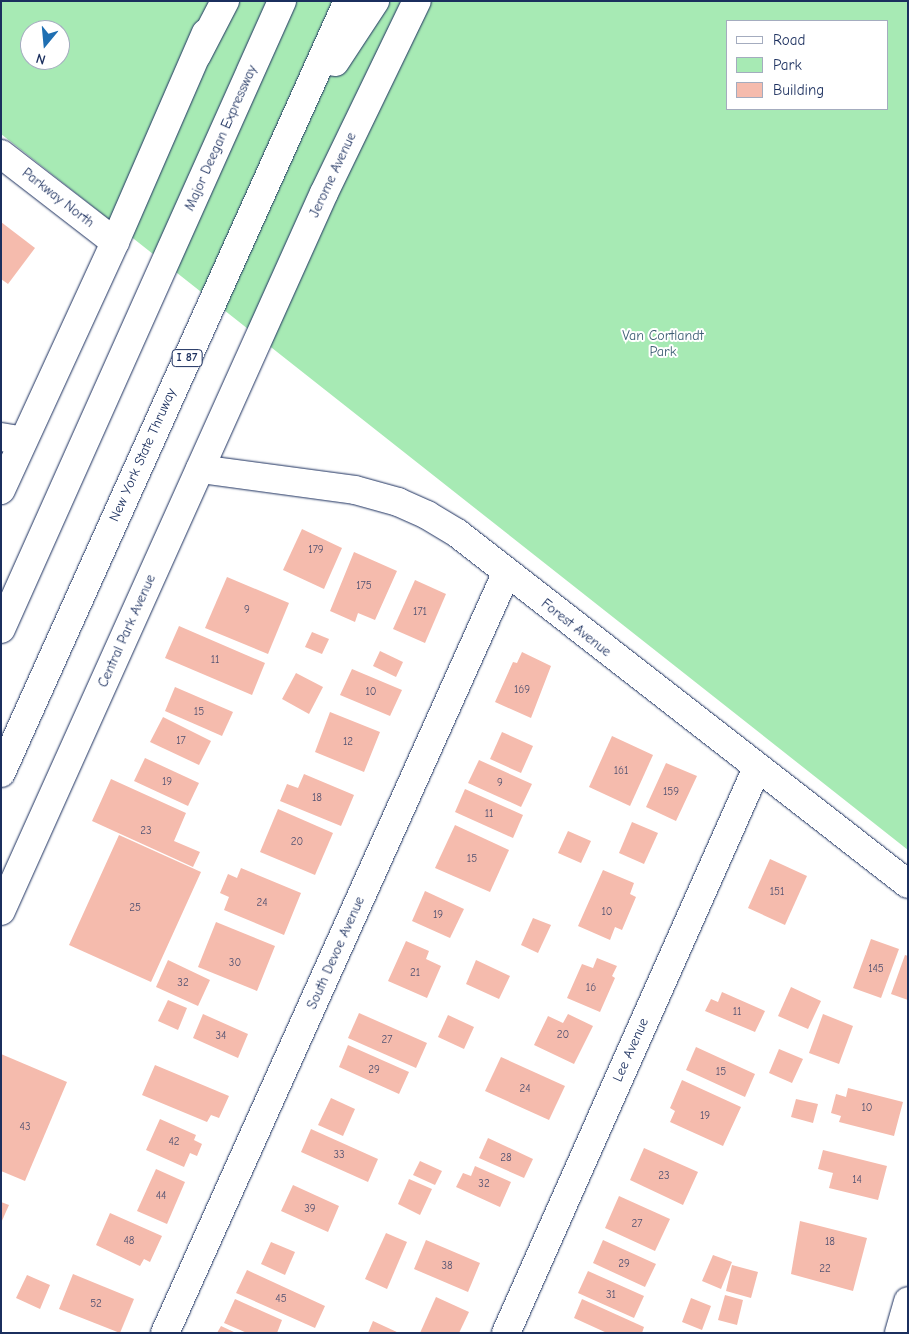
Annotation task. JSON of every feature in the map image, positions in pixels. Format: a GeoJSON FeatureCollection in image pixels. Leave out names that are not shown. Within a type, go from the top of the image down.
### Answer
{"type":"FeatureCollection","features":[{"type":"Feature","properties":{"kind":"main road"},"geometry":{"type":"LineString","coordinates":[[1,490],[12,439],[115,242],[197,55],[218,1]]}},
{"type":"Feature","properties":{"kind":"main road"},"geometry":{"type":"LineString","coordinates":[[197,55],[225,1]]}},
{"type":"Feature","properties":{"kind":"main road","name":"Major Deegan Expressway"},"geometry":{"type":"LineString","coordinates":[[1,629],[282,1]]}},
{"type":"Feature","properties":{"kind":"main road","name":"I 87"},"geometry":{"type":"LineString","coordinates":[[287,137],[348,1]]}},
{"type":"Feature","properties":{"kind":"main road"},"geometry":{"type":"LineString","coordinates":[[287,137],[375,1]]}},
{"type":"Feature","properties":{"kind":"main road","name":"Jerome Avenue"},"geometry":{"type":"LineString","coordinates":[[253,350],[332,175],[417,1]]}},
{"type":"Feature","properties":{"kind":"main road","name":"New York State Thruway"},"geometry":{"type":"LineString","coordinates":[[1,773],[287,137]]}},
{"type":"Feature","properties":{"kind":"main road","name":"Parkway North"},"geometry":{"type":"LineString","coordinates":[[1,154],[115,242]]}},
{"type":"Feature","properties":{"kind":"main road","name":"Central Park Avenue"},"geometry":{"type":"LineString","coordinates":[[1,912],[253,350]]}},
{"type":"Feature","properties":{"kind":"main road","name":"Forest Avenue"},"geometry":{"type":"LineString","coordinates":[[200,469],[355,490],[398,502],[457,533],[506,574],[908,884]]}},
{"type":"Feature","properties":{"kind":"main road","name":"South Devoe Avenue"},"geometry":{"type":"LineString","coordinates":[[166,1333],[506,574]]}},
{"type":"Feature","properties":{"kind":"main road","name":"Lee Avenue"},"geometry":{"type":"LineString","coordinates":[[506,1333],[757,768]]}},
{"type":"Feature","properties":{"kind":"main road"},"geometry":{"type":"LineString","coordinates":[[899,1333],[908,1301]]}},
{"type":"Feature","properties":{"kind":"green space","name":"Van Cortlandt Park"},"geometry":{"type":"Polygon","coordinates":[[[1,1],[908,1],[908,850],[1,134],[1,1]]]}},
{"type":"Feature","properties":{"kind":"building"},"geometry":{"type":"Polygon","coordinates":[[[1,222],[35,248],[8,284],[1,279],[1,222]]]}},
{"type":"Feature","properties":{"kind":"building"},"geometry":{"type":"Polygon","coordinates":[[[302,529],[342,548],[324,589],[283,570],[302,529]]]}},
{"type":"Feature","properties":{"kind":"building"},"geometry":{"type":"Polygon","coordinates":[[[354,552],[397,571],[375,620],[358,613],[355,622],[330,611],[354,552]]]}},
{"type":"Feature","properties":{"kind":"building"},"geometry":{"type":"Polygon","coordinates":[[[227,577],[289,603],[268,654],[205,628],[227,577]]]}},
{"type":"Feature","properties":{"kind":"building"},"geometry":{"type":"Polygon","coordinates":[[[415,580],[446,594],[425,643],[393,629],[415,580]]]}},
{"type":"Feature","properties":{"kind":"building"},"geometry":{"type":"Polygon","coordinates":[[[179,626],[265,663],[252,695],[165,658],[179,626]]]}},
{"type":"Feature","properties":{"kind":"building"},"geometry":{"type":"Polygon","coordinates":[[[312,632],[329,639],[322,654],[305,647],[312,632]]]}},
{"type":"Feature","properties":{"kind":"building"},"geometry":{"type":"Polygon","coordinates":[[[380,651],[403,662],[396,677],[373,666],[380,651]]]}},
{"type":"Feature","properties":{"kind":"building"},"geometry":{"type":"Polygon","coordinates":[[[522,652],[551,666],[531,718],[495,702],[513,662],[517,663],[522,652]]]}},
{"type":"Feature","properties":{"kind":"building"},"geometry":{"type":"Polygon","coordinates":[[[352,669],[402,690],[390,716],[340,695],[352,669]]]}},
{"type":"Feature","properties":{"kind":"building"},"geometry":{"type":"Polygon","coordinates":[[[296,673],[323,687],[309,714],[282,699],[296,673]]]}},
{"type":"Feature","properties":{"kind":"building"},"geometry":{"type":"Polygon","coordinates":[[[175,687],[233,712],[222,736],[165,711],[175,687]]]}},
{"type":"Feature","properties":{"kind":"building"},"geometry":{"type":"Polygon","coordinates":[[[330,712],[380,732],[364,772],[315,752],[330,712]]]}},
{"type":"Feature","properties":{"kind":"building"},"geometry":{"type":"Polygon","coordinates":[[[163,717],[211,741],[199,765],[150,742],[163,717]]]}},
{"type":"Feature","properties":{"kind":"building"},"geometry":{"type":"Polygon","coordinates":[[[502,732],[533,746],[521,773],[490,759],[502,732]]]}},
{"type":"Feature","properties":{"kind":"building"},"geometry":{"type":"Polygon","coordinates":[[[612,736],[653,755],[630,806],[589,787],[612,736]]]}},
{"type":"Feature","properties":{"kind":"building"},"geometry":{"type":"Polygon","coordinates":[[[145,758],[199,783],[188,806],[134,781],[145,758]]]}},
{"type":"Feature","properties":{"kind":"building"},"geometry":{"type":"Polygon","coordinates":[[[479,760],[532,784],[521,807],[468,783],[479,760]]]}},
{"type":"Feature","properties":{"kind":"building"},"geometry":{"type":"Polygon","coordinates":[[[666,763],[697,776],[676,821],[646,807],[666,763]]]}},
{"type":"Feature","properties":{"kind":"building"},"geometry":{"type":"Polygon","coordinates":[[[304,774],[354,795],[341,826],[280,801],[287,784],[298,788],[304,774]]]}},
{"type":"Feature","properties":{"kind":"building"},"geometry":{"type":"Polygon","coordinates":[[[111,779],[186,813],[174,841],[200,852],[193,867],[92,821],[111,779]]]}},
{"type":"Feature","properties":{"kind":"building"},"geometry":{"type":"Polygon","coordinates":[[[465,789],[523,815],[513,838],[455,812],[465,789]]]}},
{"type":"Feature","properties":{"kind":"building"},"geometry":{"type":"Polygon","coordinates":[[[278,809],[333,833],[315,875],[260,852],[278,809]]]}},
{"type":"Feature","properties":{"kind":"building"},"geometry":{"type":"Polygon","coordinates":[[[632,822],[658,833],[644,864],[619,853],[632,822]]]}},
{"type":"Feature","properties":{"kind":"building"},"geometry":{"type":"Polygon","coordinates":[[[455,825],[509,850],[490,892],[435,868],[455,825]]]}},
{"type":"Feature","properties":{"kind":"building"},"geometry":{"type":"Polygon","coordinates":[[[568,831],[591,841],[581,863],[558,853],[568,831]]]}},
{"type":"Feature","properties":{"kind":"building"},"geometry":{"type":"Polygon","coordinates":[[[119,835],[201,872],[151,982],[69,945],[119,835]]]}},
{"type":"Feature","properties":{"kind":"building"},"geometry":{"type":"Polygon","coordinates":[[[770,859],[807,876],[785,925],[748,908],[770,859]]]}},
{"type":"Feature","properties":{"kind":"building"},"geometry":{"type":"Polygon","coordinates":[[[241,868],[301,893],[284,935],[224,910],[229,897],[220,893],[228,874],[237,878],[241,868]]]}},
{"type":"Feature","properties":{"kind":"building"},"geometry":{"type":"Polygon","coordinates":[[[603,870],[634,883],[630,894],[636,897],[622,930],[615,927],[610,940],[578,926],[603,870]]]}},
{"type":"Feature","properties":{"kind":"building"},"geometry":{"type":"Polygon","coordinates":[[[425,891],[464,909],[450,938],[412,921],[425,891]]]}},
{"type":"Feature","properties":{"kind":"building"},"geometry":{"type":"Polygon","coordinates":[[[533,918],[551,925],[538,953],[521,945],[533,918]]]}},
{"type":"Feature","properties":{"kind":"building"},"geometry":{"type":"Polygon","coordinates":[[[216,922],[275,946],[257,991],[198,967],[216,922]]]}},
{"type":"Feature","properties":{"kind":"building"},"geometry":{"type":"Polygon","coordinates":[[[871,939],[899,949],[881,998],[853,988],[871,939]]]}},
{"type":"Feature","properties":{"kind":"building"},"geometry":{"type":"Polygon","coordinates":[[[406,941],[429,951],[426,959],[441,966],[427,998],[388,981],[406,941]]]}},
{"type":"Feature","properties":{"kind":"building"},"geometry":{"type":"Polygon","coordinates":[[[905,955],[908,956],[908,1000],[891,994],[905,955]]]}},
{"type":"Feature","properties":{"kind":"building"},"geometry":{"type":"Polygon","coordinates":[[[597,958],[617,966],[612,976],[615,978],[600,1012],[567,998],[582,964],[593,968],[597,958]]]}},
{"type":"Feature","properties":{"kind":"building"},"geometry":{"type":"Polygon","coordinates":[[[168,960],[210,980],[198,1006],[156,987],[168,960]]]}},
{"type":"Feature","properties":{"kind":"building"},"geometry":{"type":"Polygon","coordinates":[[[476,960],[510,976],[499,999],[466,984],[476,960]]]}},
{"type":"Feature","properties":{"kind":"building"},"geometry":{"type":"Polygon","coordinates":[[[791,987],[821,1001],[808,1029],[778,1016],[791,987]]]}},
{"type":"Feature","properties":{"kind":"building"},"geometry":{"type":"Polygon","coordinates":[[[722,992],[765,1011],[755,1032],[705,1011],[711,999],[718,1002],[722,992]]]}},
{"type":"Feature","properties":{"kind":"building"},"geometry":{"type":"Polygon","coordinates":[[[168,1000],[187,1008],[178,1030],[158,1021],[168,1000]]]}},
{"type":"Feature","properties":{"kind":"building"},"geometry":{"type":"Polygon","coordinates":[[[359,1013],[427,1043],[416,1068],[348,1038],[359,1013]]]}},
{"type":"Feature","properties":{"kind":"building"},"geometry":{"type":"Polygon","coordinates":[[[203,1014],[248,1034],[238,1058],[193,1038],[203,1014]]]}},
{"type":"Feature","properties":{"kind":"building"},"geometry":{"type":"Polygon","coordinates":[[[568,1014],[593,1026],[574,1064],[534,1045],[548,1016],[563,1023],[568,1014]]]}},
{"type":"Feature","properties":{"kind":"building"},"geometry":{"type":"Polygon","coordinates":[[[823,1014],[853,1026],[839,1064],[809,1053],[823,1014]]]}},
{"type":"Feature","properties":{"kind":"building"},"geometry":{"type":"Polygon","coordinates":[[[448,1015],[474,1027],[464,1049],[438,1037],[448,1015]]]}},
{"type":"Feature","properties":{"kind":"building"},"geometry":{"type":"Polygon","coordinates":[[[348,1045],[409,1072],[399,1094],[339,1067],[348,1045]]]}},
{"type":"Feature","properties":{"kind":"building"},"geometry":{"type":"Polygon","coordinates":[[[696,1047],[755,1074],[745,1097],[686,1070],[696,1047]]]}},
{"type":"Feature","properties":{"kind":"building"},"geometry":{"type":"Polygon","coordinates":[[[779,1049],[803,1059],[792,1083],[769,1073],[779,1049]]]}},
{"type":"Feature","properties":{"kind":"building"},"geometry":{"type":"Polygon","coordinates":[[[1,1054],[67,1082],[25,1181],[1,1171],[1,1054]]]}},
{"type":"Feature","properties":{"kind":"building"},"geometry":{"type":"Polygon","coordinates":[[[501,1057],[565,1086],[549,1120],[485,1091],[501,1057]]]}},
{"type":"Feature","properties":{"kind":"building"},"geometry":{"type":"Polygon","coordinates":[[[155,1065],[229,1096],[219,1118],[211,1115],[207,1122],[142,1095],[155,1065]]]}},
{"type":"Feature","properties":{"kind":"building"},"geometry":{"type":"Polygon","coordinates":[[[682,1080],[741,1107],[723,1146],[670,1122],[675,1111],[670,1108],[682,1080]]]}},
{"type":"Feature","properties":{"kind":"building"},"geometry":{"type":"Polygon","coordinates":[[[848,1088],[903,1102],[894,1136],[839,1122],[841,1116],[831,1113],[836,1094],[846,1097],[848,1088]]]}},
{"type":"Feature","properties":{"kind":"building"},"geometry":{"type":"Polygon","coordinates":[[[331,1098],[355,1109],[343,1136],[318,1125],[331,1098]]]}},
{"type":"Feature","properties":{"kind":"building"},"geometry":{"type":"Polygon","coordinates":[[[796,1099],[818,1104],[813,1123],[791,1117],[796,1099]]]}},
{"type":"Feature","properties":{"kind":"building"},"geometry":{"type":"Polygon","coordinates":[[[160,1119],[196,1135],[194,1140],[202,1144],[197,1156],[190,1153],[184,1167],[146,1150],[160,1119]]]}},
{"type":"Feature","properties":{"kind":"building"},"geometry":{"type":"Polygon","coordinates":[[[311,1129],[378,1159],[368,1182],[301,1152],[311,1129]]]}},
{"type":"Feature","properties":{"kind":"building"},"geometry":{"type":"Polygon","coordinates":[[[488,1138],[533,1159],[524,1178],[479,1158],[488,1138]]]}},
{"type":"Feature","properties":{"kind":"building"},"geometry":{"type":"Polygon","coordinates":[[[644,1148],[698,1172],[683,1205],[630,1180],[644,1148]]]}},
{"type":"Feature","properties":{"kind":"building"},"geometry":{"type":"Polygon","coordinates":[[[823,1150],[887,1166],[878,1200],[829,1188],[833,1173],[818,1169],[823,1150]]]}},
{"type":"Feature","properties":{"kind":"building"},"geometry":{"type":"Polygon","coordinates":[[[420,1161],[442,1171],[435,1185],[413,1175],[420,1161]]]}},
{"type":"Feature","properties":{"kind":"building"},"geometry":{"type":"Polygon","coordinates":[[[475,1166],[511,1182],[500,1207],[456,1187],[463,1173],[471,1176],[475,1166]]]}},
{"type":"Feature","properties":{"kind":"building"},"geometry":{"type":"Polygon","coordinates":[[[156,1169],[185,1182],[167,1224],[137,1211],[156,1169]]]}},
{"type":"Feature","properties":{"kind":"building"},"geometry":{"type":"Polygon","coordinates":[[[409,1179],[432,1189],[420,1215],[398,1204],[409,1179]]]}},
{"type":"Feature","properties":{"kind":"building"},"geometry":{"type":"Polygon","coordinates":[[[293,1185],[339,1206],[328,1232],[281,1211],[293,1185]]]}},
{"type":"Feature","properties":{"kind":"building"},"geometry":{"type":"Polygon","coordinates":[[[619,1196],[670,1219],[655,1251],[605,1228],[619,1196]]]}},
{"type":"Feature","properties":{"kind":"building"},"geometry":{"type":"Polygon","coordinates":[[[1,1202],[9,1205],[1,1223],[1,1202]]]}},
{"type":"Feature","properties":{"kind":"building"},"geometry":{"type":"Polygon","coordinates":[[[110,1213],[162,1236],[150,1262],[144,1259],[140,1266],[96,1245],[110,1213]]]}},
{"type":"Feature","properties":{"kind":"building"},"geometry":{"type":"Polygon","coordinates":[[[800,1221],[867,1238],[853,1291],[791,1274],[800,1221]]]}},
{"type":"Feature","properties":{"kind":"building"},"geometry":{"type":"Polygon","coordinates":[[[386,1233],[407,1242],[387,1289],[365,1279],[386,1233]]]}},
{"type":"Feature","properties":{"kind":"building"},"geometry":{"type":"Polygon","coordinates":[[[426,1240],[480,1263],[468,1292],[414,1269],[426,1240]]]}},
{"type":"Feature","properties":{"kind":"building"},"geometry":{"type":"Polygon","coordinates":[[[603,1240],[656,1264],[645,1287],[593,1263],[603,1240]]]}},
{"type":"Feature","properties":{"kind":"building"},"geometry":{"type":"Polygon","coordinates":[[[271,1242],[295,1252],[285,1275],[261,1264],[271,1242]]]}},
{"type":"Feature","properties":{"kind":"building"},"geometry":{"type":"Polygon","coordinates":[[[713,1255],[732,1262],[721,1289],[702,1281],[713,1255]]]}},
{"type":"Feature","properties":{"kind":"building"},"geometry":{"type":"Polygon","coordinates":[[[732,1265],[758,1272],[751,1298],[726,1291],[732,1265]]]}},
{"type":"Feature","properties":{"kind":"building"},"geometry":{"type":"Polygon","coordinates":[[[247,1270],[325,1306],[315,1328],[236,1293],[247,1270]]]}},
{"type":"Feature","properties":{"kind":"building"},"geometry":{"type":"Polygon","coordinates":[[[588,1271],[644,1296],[634,1318],[578,1293],[588,1271]]]}},
{"type":"Feature","properties":{"kind":"building"},"geometry":{"type":"Polygon","coordinates":[[[73,1274],[134,1299],[120,1333],[59,1309],[73,1274]]]}},
{"type":"Feature","properties":{"kind":"building"},"geometry":{"type":"Polygon","coordinates":[[[27,1275],[50,1285],[40,1309],[16,1298],[27,1275]]]}},
{"type":"Feature","properties":{"kind":"building"},"geometry":{"type":"Polygon","coordinates":[[[725,1295],[743,1300],[737,1325],[718,1320],[725,1295]]]}},
{"type":"Feature","properties":{"kind":"building"},"geometry":{"type":"Polygon","coordinates":[[[436,1297],[469,1312],[459,1333],[420,1333],[436,1297]]]}},
{"type":"Feature","properties":{"kind":"building"},"geometry":{"type":"Polygon","coordinates":[[[691,1298],[711,1306],[702,1330],[682,1322],[691,1298]]]}},
{"type":"Feature","properties":{"kind":"building"},"geometry":{"type":"Polygon","coordinates":[[[235,1299],[282,1320],[277,1333],[247,1333],[224,1323],[235,1299]]]}},
{"type":"Feature","properties":{"kind":"building"},"geometry":{"type":"Polygon","coordinates":[[[582,1299],[644,1327],[642,1333],[607,1333],[574,1318],[582,1299]]]}},
{"type":"Feature","properties":{"kind":"building"},"geometry":{"type":"Polygon","coordinates":[[[373,1321],[399,1333],[368,1333],[373,1321]]]}},
{"type":"Feature","properties":{"kind":"building"},"geometry":{"type":"Polygon","coordinates":[[[221,1326],[236,1333],[217,1333],[221,1326]]]}}]}
